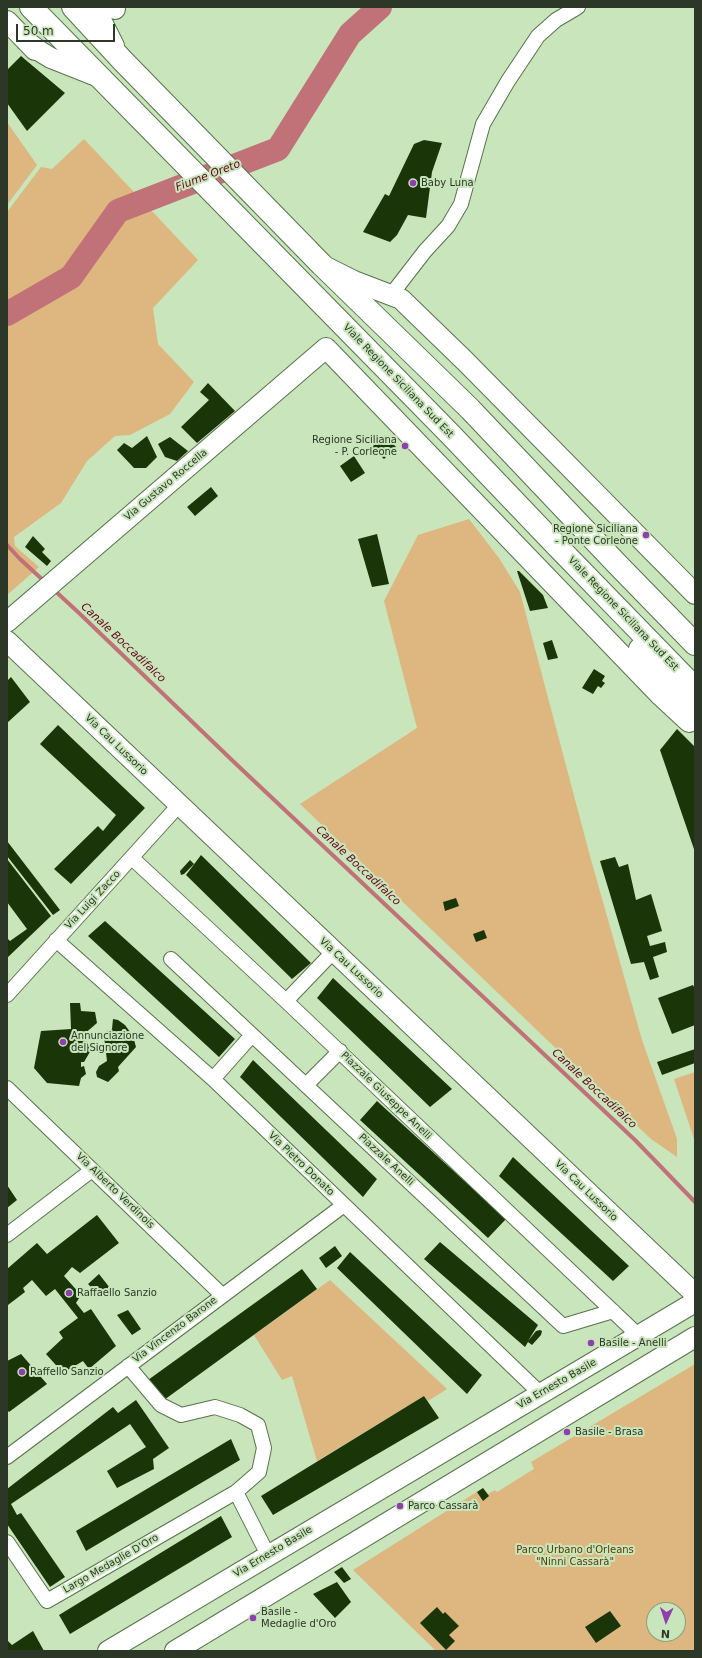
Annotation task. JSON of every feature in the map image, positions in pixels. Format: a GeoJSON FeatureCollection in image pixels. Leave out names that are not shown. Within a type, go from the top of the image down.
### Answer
{"type":"FeatureCollection","features":[{"type":"Feature","properties":{"kind":"main road","name":"Viale Regione Siciliana Sud Est"},"geometry":{"type":"LineString","coordinates":[[30,7],[450,434],[695,688]]}},
{"type":"Feature","properties":{"kind":"main road"},"geometry":{"type":"LineString","coordinates":[[73,7],[122,60],[322,265],[470,409],[695,644]]}},
{"type":"Feature","properties":{"kind":"main road"},"geometry":{"type":"LineString","coordinates":[[555,544],[695,718]]}},
{"type":"Feature","properties":{"kind":"main road"},"geometry":{"type":"LineString","coordinates":[[617,564],[695,625]]}},
{"type":"Feature","properties":{"kind":"street"},"geometry":{"type":"LineString","coordinates":[[391,295],[425,251],[448,226],[461,204],[483,124],[508,81],[538,36],[556,20],[578,7]]}},
{"type":"Feature","properties":{"kind":"street"},"geometry":{"type":"LineString","coordinates":[[108,8],[108,37],[122,60]]}},
{"type":"Feature","properties":{"kind":"street","name":"Viale Regione Siciliana Sud Est"},"geometry":{"type":"LineString","coordinates":[[7,21],[60,74]]}},
{"type":"Feature","properties":{"kind":"street","name":"Viale Regione Siciliana Sud Est"},"geometry":{"type":"LineString","coordinates":[[26,41],[51,58],[99,77]]}},
{"type":"Feature","properties":{"kind":"street"},"geometry":{"type":"LineString","coordinates":[[322,265],[354,280],[400,298],[455,350],[695,594]]}},
{"type":"Feature","properties":{"kind":"street","name":"Via Gustavo Roccella"},"geometry":{"type":"LineString","coordinates":[[7,622],[326,348],[661,696],[695,727]]}},
{"type":"Feature","properties":{"kind":"street","name":"Via Cau Lussorio"},"geometry":{"type":"LineString","coordinates":[[7,641],[695,1294]]}},
{"type":"Feature","properties":{"kind":"street","name":"Via Luigi Zacco"},"geometry":{"type":"LineString","coordinates":[[7,995],[180,805]]}},
{"type":"Feature","properties":{"kind":"street","name":"Piazzale Giuseppe Anelli"},"geometry":{"type":"LineString","coordinates":[[132,858],[286,1000],[639,1336]]}},
{"type":"Feature","properties":{"kind":"street","name":"Via Pietro Donato"},"geometry":{"type":"LineString","coordinates":[[56,940],[213,1079],[541,1394]]}},
{"type":"Feature","properties":{"kind":"street"},"geometry":{"type":"LineString","coordinates":[[286,1000],[334,951]]}},
{"type":"Feature","properties":{"kind":"street","name":"Piazzale Anelli"},"geometry":{"type":"LineString","coordinates":[[171,959],[563,1326],[613,1311]]}},
{"type":"Feature","properties":{"kind":"street"},"geometry":{"type":"LineString","coordinates":[[213,1079],[252,1035]]}},
{"type":"Feature","properties":{"kind":"street"},"geometry":{"type":"LineString","coordinates":[[306,1085],[340,1051]]}},
{"type":"Feature","properties":{"kind":"street","name":"Via Alberto Verdinois"},"geometry":{"type":"LineString","coordinates":[[7,1088],[222,1295]]}},
{"type":"Feature","properties":{"kind":"street"},"geometry":{"type":"LineString","coordinates":[[7,1235],[92,1170]]}},
{"type":"Feature","properties":{"kind":"street","name":"Via Vincenzo Barone"},"geometry":{"type":"LineString","coordinates":[[7,1457],[344,1205]]}},
{"type":"Feature","properties":{"kind":"street","name":"Via Ernesto Basile"},"geometry":{"type":"LineString","coordinates":[[108,1651],[695,1302]]}},
{"type":"Feature","properties":{"kind":"street"},"geometry":{"type":"LineString","coordinates":[[175,1651],[695,1337]]}},
{"type":"Feature","properties":{"kind":"street"},"geometry":{"type":"LineString","coordinates":[[128,1366],[161,1405],[181,1415],[215,1407],[240,1415],[258,1425],[264,1448],[259,1472],[236,1492],[268,1555]]}},
{"type":"Feature","properties":{"kind":"street"},"geometry":{"type":"LineString","coordinates":[[439,1454],[455,1481]]}},
{"type":"Feature","properties":{"kind":"street","name":"Largo Medaglie D'Oro"},"geometry":{"type":"LineString","coordinates":[[7,1542],[47,1601],[236,1492]]}},
{"type":"Feature","properties":{"kind":"green space"},"geometry":{"type":"Polygon","coordinates":[[[7,122],[37,165],[7,205],[7,122]]]}},
{"type":"Feature","properties":{"kind":"green space"},"geometry":{"type":"Polygon","coordinates":[[[84,139],[198,260],[153,308],[158,344],[194,382],[170,414],[130,435],[115,436],[87,461],[61,503],[14,537],[15,546],[39,567],[7,595],[7,212],[41,167],[52,169],[84,139]]]}},
{"type":"Feature","properties":{"kind":"green space"},"geometry":{"type":"Polygon","coordinates":[[[469,519],[499,558],[520,592],[590,856],[642,1040],[677,1139],[677,1157],[651,1139],[300,804],[417,728],[384,601],[418,535],[469,519]]]}},
{"type":"Feature","properties":{"kind":"green space"},"geometry":{"type":"Polygon","coordinates":[[[695,1072],[695,1142],[674,1079],[695,1072]]]}},
{"type":"Feature","properties":{"kind":"green space"},"geometry":{"type":"Polygon","coordinates":[[[330,1280],[447,1389],[428,1401],[424,1396],[317,1461],[292,1376],[282,1380],[254,1335],[330,1280]]]}},
{"type":"Feature","properties":{"kind":"green space","name":"Parco Urbano d'Orleans \"Ninni Cassarà\""},"geometry":{"type":"Polygon","coordinates":[[[695,1364],[695,1651],[436,1651],[353,1570],[483,1488],[488,1494],[495,1490],[497,1492],[534,1469],[531,1462],[695,1364]]]}},
{"type":"Feature","properties":{"kind":"building"},"geometry":{"type":"Polygon","coordinates":[[[21,56],[65,93],[27,131],[7,103],[7,70],[21,56]]]}},
{"type":"Feature","properties":{"kind":"building","name":"Baby Luna"},"geometry":{"type":"Polygon","coordinates":[[[424,140],[442,143],[432,172],[426,218],[408,215],[397,235],[390,242],[363,232],[385,194],[389,196],[414,144],[424,140]]]}},
{"type":"Feature","properties":{"kind":"building"},"geometry":{"type":"Polygon","coordinates":[[[208,383],[235,411],[197,443],[181,427],[209,400],[200,392],[208,383]]]}},
{"type":"Feature","properties":{"kind":"building"},"geometry":{"type":"Polygon","coordinates":[[[385,435],[396,447],[384,459],[372,447],[385,435]]]}},
{"type":"Feature","properties":{"kind":"building"},"geometry":{"type":"Polygon","coordinates":[[[147,436],[157,457],[146,468],[134,468],[117,450],[124,443],[132,448],[147,436]]]}},
{"type":"Feature","properties":{"kind":"building"},"geometry":{"type":"Polygon","coordinates":[[[170,437],[188,451],[177,461],[165,457],[158,444],[170,437]]]}},
{"type":"Feature","properties":{"kind":"building"},"geometry":{"type":"Polygon","coordinates":[[[354,456],[365,473],[351,482],[340,466],[354,456]]]}},
{"type":"Feature","properties":{"kind":"building"},"geometry":{"type":"Polygon","coordinates":[[[211,487],[218,496],[195,516],[187,507],[211,487]]]}},
{"type":"Feature","properties":{"kind":"building"},"geometry":{"type":"Polygon","coordinates":[[[377,534],[389,584],[372,587],[358,539],[377,534]]]}},
{"type":"Feature","properties":{"kind":"building"},"geometry":{"type":"Polygon","coordinates":[[[33,536],[45,549],[42,552],[51,561],[47,566],[25,547],[33,536]]]}},
{"type":"Feature","properties":{"kind":"building"},"geometry":{"type":"Polygon","coordinates":[[[517,571],[519,571],[543,595],[548,608],[530,611],[517,571]]]}},
{"type":"Feature","properties":{"kind":"building"},"geometry":{"type":"Polygon","coordinates":[[[552,640],[558,658],[548,660],[543,643],[552,640]]]}},
{"type":"Feature","properties":{"kind":"building"},"geometry":{"type":"Polygon","coordinates":[[[594,669],[605,676],[602,681],[605,683],[601,688],[598,686],[593,694],[582,688],[594,669]]]}},
{"type":"Feature","properties":{"kind":"building"},"geometry":{"type":"Polygon","coordinates":[[[11,677],[30,702],[7,723],[7,681],[11,677]]]}},
{"type":"Feature","properties":{"kind":"building"},"geometry":{"type":"Polygon","coordinates":[[[58,725],[145,808],[71,884],[54,869],[98,826],[103,831],[116,815],[40,744],[58,725]]]}},
{"type":"Feature","properties":{"kind":"building"},"geometry":{"type":"Polygon","coordinates":[[[677,729],[695,747],[695,852],[660,750],[677,729]]]}},
{"type":"Feature","properties":{"kind":"building"},"geometry":{"type":"Polygon","coordinates":[[[7,841],[60,910],[53,915],[7,856],[7,841]]]}},
{"type":"Feature","properties":{"kind":"building"},"geometry":{"type":"Polygon","coordinates":[[[201,855],[311,963],[292,979],[186,875],[201,855]]]}},
{"type":"Feature","properties":{"kind":"building"},"geometry":{"type":"Polygon","coordinates":[[[615,857],[619,867],[628,864],[636,900],[651,894],[662,931],[647,936],[650,946],[665,942],[667,952],[653,957],[659,977],[650,980],[644,962],[631,964],[600,861],[615,857]]]}},
{"type":"Feature","properties":{"kind":"building"},"geometry":{"type":"Polygon","coordinates":[[[7,859],[51,916],[7,958],[7,938],[10,941],[27,929],[7,902],[7,859]]]}},
{"type":"Feature","properties":{"kind":"building"},"geometry":{"type":"Polygon","coordinates":[[[190,860],[194,864],[181,875],[180,871],[190,860]]]}},
{"type":"Feature","properties":{"kind":"building"},"geometry":{"type":"Polygon","coordinates":[[[456,898],[459,906],[445,911],[443,902],[456,898]]]}},
{"type":"Feature","properties":{"kind":"building"},"geometry":{"type":"Polygon","coordinates":[[[105,921],[235,1039],[219,1057],[88,936],[105,921]]]}},
{"type":"Feature","properties":{"kind":"building"},"geometry":{"type":"Polygon","coordinates":[[[484,930],[487,938],[476,942],[473,934],[484,930]]]}},
{"type":"Feature","properties":{"kind":"building"},"geometry":{"type":"Polygon","coordinates":[[[333,978],[452,1089],[430,1107],[317,998],[333,978]]]}},
{"type":"Feature","properties":{"kind":"building"},"geometry":{"type":"Polygon","coordinates":[[[693,985],[695,989],[695,1025],[672,1034],[658,998],[693,985]]]}},
{"type":"Feature","properties":{"kind":"building","name":"Annunciazione del Signore"},"geometry":{"type":"Polygon","coordinates":[[[70,1003],[80,1003],[81,1011],[95,1012],[97,1023],[83,1035],[91,1050],[84,1062],[81,1062],[81,1067],[84,1066],[86,1074],[81,1078],[79,1086],[47,1083],[34,1068],[41,1031],[71,1029],[70,1003]]]}},
{"type":"Feature","properties":{"kind":"building"},"geometry":{"type":"Polygon","coordinates":[[[113,1019],[118,1020],[125,1025],[133,1036],[136,1047],[118,1067],[119,1071],[108,1082],[97,1077],[96,1072],[99,1066],[107,1061],[104,1036],[107,1031],[112,1029],[113,1019]]]}},
{"type":"Feature","properties":{"kind":"building"},"geometry":{"type":"Polygon","coordinates":[[[695,1049],[695,1063],[662,1075],[657,1062],[695,1049]]]}},
{"type":"Feature","properties":{"kind":"building"},"geometry":{"type":"Polygon","coordinates":[[[253,1060],[377,1179],[363,1197],[240,1077],[253,1060]]]}},
{"type":"Feature","properties":{"kind":"building"},"geometry":{"type":"Polygon","coordinates":[[[377,1101],[506,1219],[488,1238],[360,1120],[377,1101]]]}},
{"type":"Feature","properties":{"kind":"building"},"geometry":{"type":"Polygon","coordinates":[[[513,1157],[629,1266],[613,1281],[499,1176],[513,1157]]]}},
{"type":"Feature","properties":{"kind":"building"},"geometry":{"type":"Polygon","coordinates":[[[7,1185],[17,1200],[7,1208],[7,1185]]]}},
{"type":"Feature","properties":{"kind":"building","name":"Raffaello Sanzio"},"geometry":{"type":"Polygon","coordinates":[[[97,1215],[119,1243],[80,1273],[72,1267],[64,1276],[81,1295],[76,1303],[84,1313],[91,1309],[116,1346],[89,1369],[83,1361],[63,1373],[46,1354],[63,1338],[59,1332],[78,1318],[55,1289],[46,1296],[32,1280],[23,1288],[25,1292],[8,1305],[7,1269],[37,1243],[47,1254],[97,1215]]]}},
{"type":"Feature","properties":{"kind":"building"},"geometry":{"type":"Polygon","coordinates":[[[440,1242],[538,1325],[528,1341],[536,1331],[542,1331],[541,1335],[532,1345],[528,1342],[525,1347],[424,1259],[440,1242]]]}},
{"type":"Feature","properties":{"kind":"building"},"geometry":{"type":"Polygon","coordinates":[[[335,1246],[342,1256],[326,1268],[319,1258],[335,1246]]]}},
{"type":"Feature","properties":{"kind":"building"},"geometry":{"type":"Polygon","coordinates":[[[350,1252],[482,1375],[467,1394],[337,1268],[350,1252]]]}},
{"type":"Feature","properties":{"kind":"building"},"geometry":{"type":"Polygon","coordinates":[[[302,1269],[317,1289],[164,1400],[148,1380],[302,1269]]]}},
{"type":"Feature","properties":{"kind":"building"},"geometry":{"type":"Polygon","coordinates":[[[99,1274],[110,1288],[100,1296],[88,1284],[99,1274]]]}},
{"type":"Feature","properties":{"kind":"building"},"geometry":{"type":"Polygon","coordinates":[[[128,1310],[141,1329],[132,1335],[117,1315],[128,1310]]]}},
{"type":"Feature","properties":{"kind":"building","name":"Raffello Sanzio"},"geometry":{"type":"Polygon","coordinates":[[[21,1354],[47,1384],[9,1412],[7,1410],[7,1361],[21,1354]]]}},
{"type":"Feature","properties":{"kind":"building"},"geometry":{"type":"Polygon","coordinates":[[[424,1396],[439,1418],[273,1515],[261,1496],[424,1396]]]}},
{"type":"Feature","properties":{"kind":"building"},"geometry":{"type":"Polygon","coordinates":[[[136,1400],[169,1448],[153,1459],[154,1469],[117,1488],[107,1471],[146,1447],[130,1424],[11,1504],[17,1515],[21,1513],[65,1577],[50,1587],[7,1524],[7,1489],[113,1407],[118,1413],[136,1400]]]}},
{"type":"Feature","properties":{"kind":"building"},"geometry":{"type":"Polygon","coordinates":[[[231,1439],[240,1460],[86,1551],[76,1531],[231,1439]]]}},
{"type":"Feature","properties":{"kind":"building"},"geometry":{"type":"Polygon","coordinates":[[[483,1488],[489,1496],[483,1501],[477,1492],[483,1488]]]}},
{"type":"Feature","properties":{"kind":"building"},"geometry":{"type":"Polygon","coordinates":[[[221,1516],[232,1537],[70,1634],[59,1615],[221,1516]]]}},
{"type":"Feature","properties":{"kind":"building"},"geometry":{"type":"Polygon","coordinates":[[[342,1567],[351,1579],[344,1583],[334,1572],[342,1567]]]}},
{"type":"Feature","properties":{"kind":"building"},"geometry":{"type":"Polygon","coordinates":[[[337,1582],[351,1602],[335,1618],[313,1594],[337,1582]]]}},
{"type":"Feature","properties":{"kind":"building"},"geometry":{"type":"Polygon","coordinates":[[[437,1607],[443,1614],[445,1612],[459,1626],[449,1635],[455,1641],[446,1650],[420,1623],[437,1607]]]}},
{"type":"Feature","properties":{"kind":"building"},"geometry":{"type":"Polygon","coordinates":[[[610,1611],[621,1626],[596,1643],[585,1627],[610,1611]]]}},
{"type":"Feature","properties":{"kind":"building"},"geometry":{"type":"Polygon","coordinates":[[[33,1631],[44,1651],[7,1651],[7,1640],[12,1645],[33,1631]]]}},
{"type":"Feature","properties":{"kind":"waterway","name":"Fiume Oreto"},"geometry":{"type":"LineString","coordinates":[[7,314],[71,277],[118,211],[278,149],[350,34],[380,7]]}},
{"type":"Feature","properties":{"kind":"waterway","name":"Canale Boccadifalco"},"geometry":{"type":"LineString","coordinates":[[7,545],[45,582]]}},
{"type":"Feature","properties":{"kind":"waterway","name":"Canale Boccadifalco"},"geometry":{"type":"LineString","coordinates":[[53,589],[235,763],[635,1140],[695,1202]]}},
{"type":"Feature","properties":{"kind":"place","name":"Baby Luna"},"geometry":{"type":"Point","coordinates":[413,183]}},
{"type":"Feature","properties":{"kind":"place","name":"Regione Siciliana - P. Corleone"},"geometry":{"type":"Point","coordinates":[405,446]}},
{"type":"Feature","properties":{"kind":"place","name":"Regione Siciliana - Ponte Corleone"},"geometry":{"type":"Point","coordinates":[646,535]}},
{"type":"Feature","properties":{"kind":"place","name":"Annunciazione del Signore"},"geometry":{"type":"Point","coordinates":[63,1042]}},
{"type":"Feature","properties":{"kind":"place","name":"Raffaello Sanzio"},"geometry":{"type":"Point","coordinates":[69,1293]}},
{"type":"Feature","properties":{"kind":"place","name":"Basile - Anelli"},"geometry":{"type":"Point","coordinates":[591,1343]}},
{"type":"Feature","properties":{"kind":"place","name":"Raffello Sanzio"},"geometry":{"type":"Point","coordinates":[22,1372]}},
{"type":"Feature","properties":{"kind":"place","name":"Basile - Brasa"},"geometry":{"type":"Point","coordinates":[567,1432]}},
{"type":"Feature","properties":{"kind":"place","name":"Parco Cassarà"},"geometry":{"type":"Point","coordinates":[400,1506]}},
{"type":"Feature","properties":{"kind":"place","name":"Basile - Medaglie d'Oro"},"geometry":{"type":"Point","coordinates":[253,1618]}}]}
